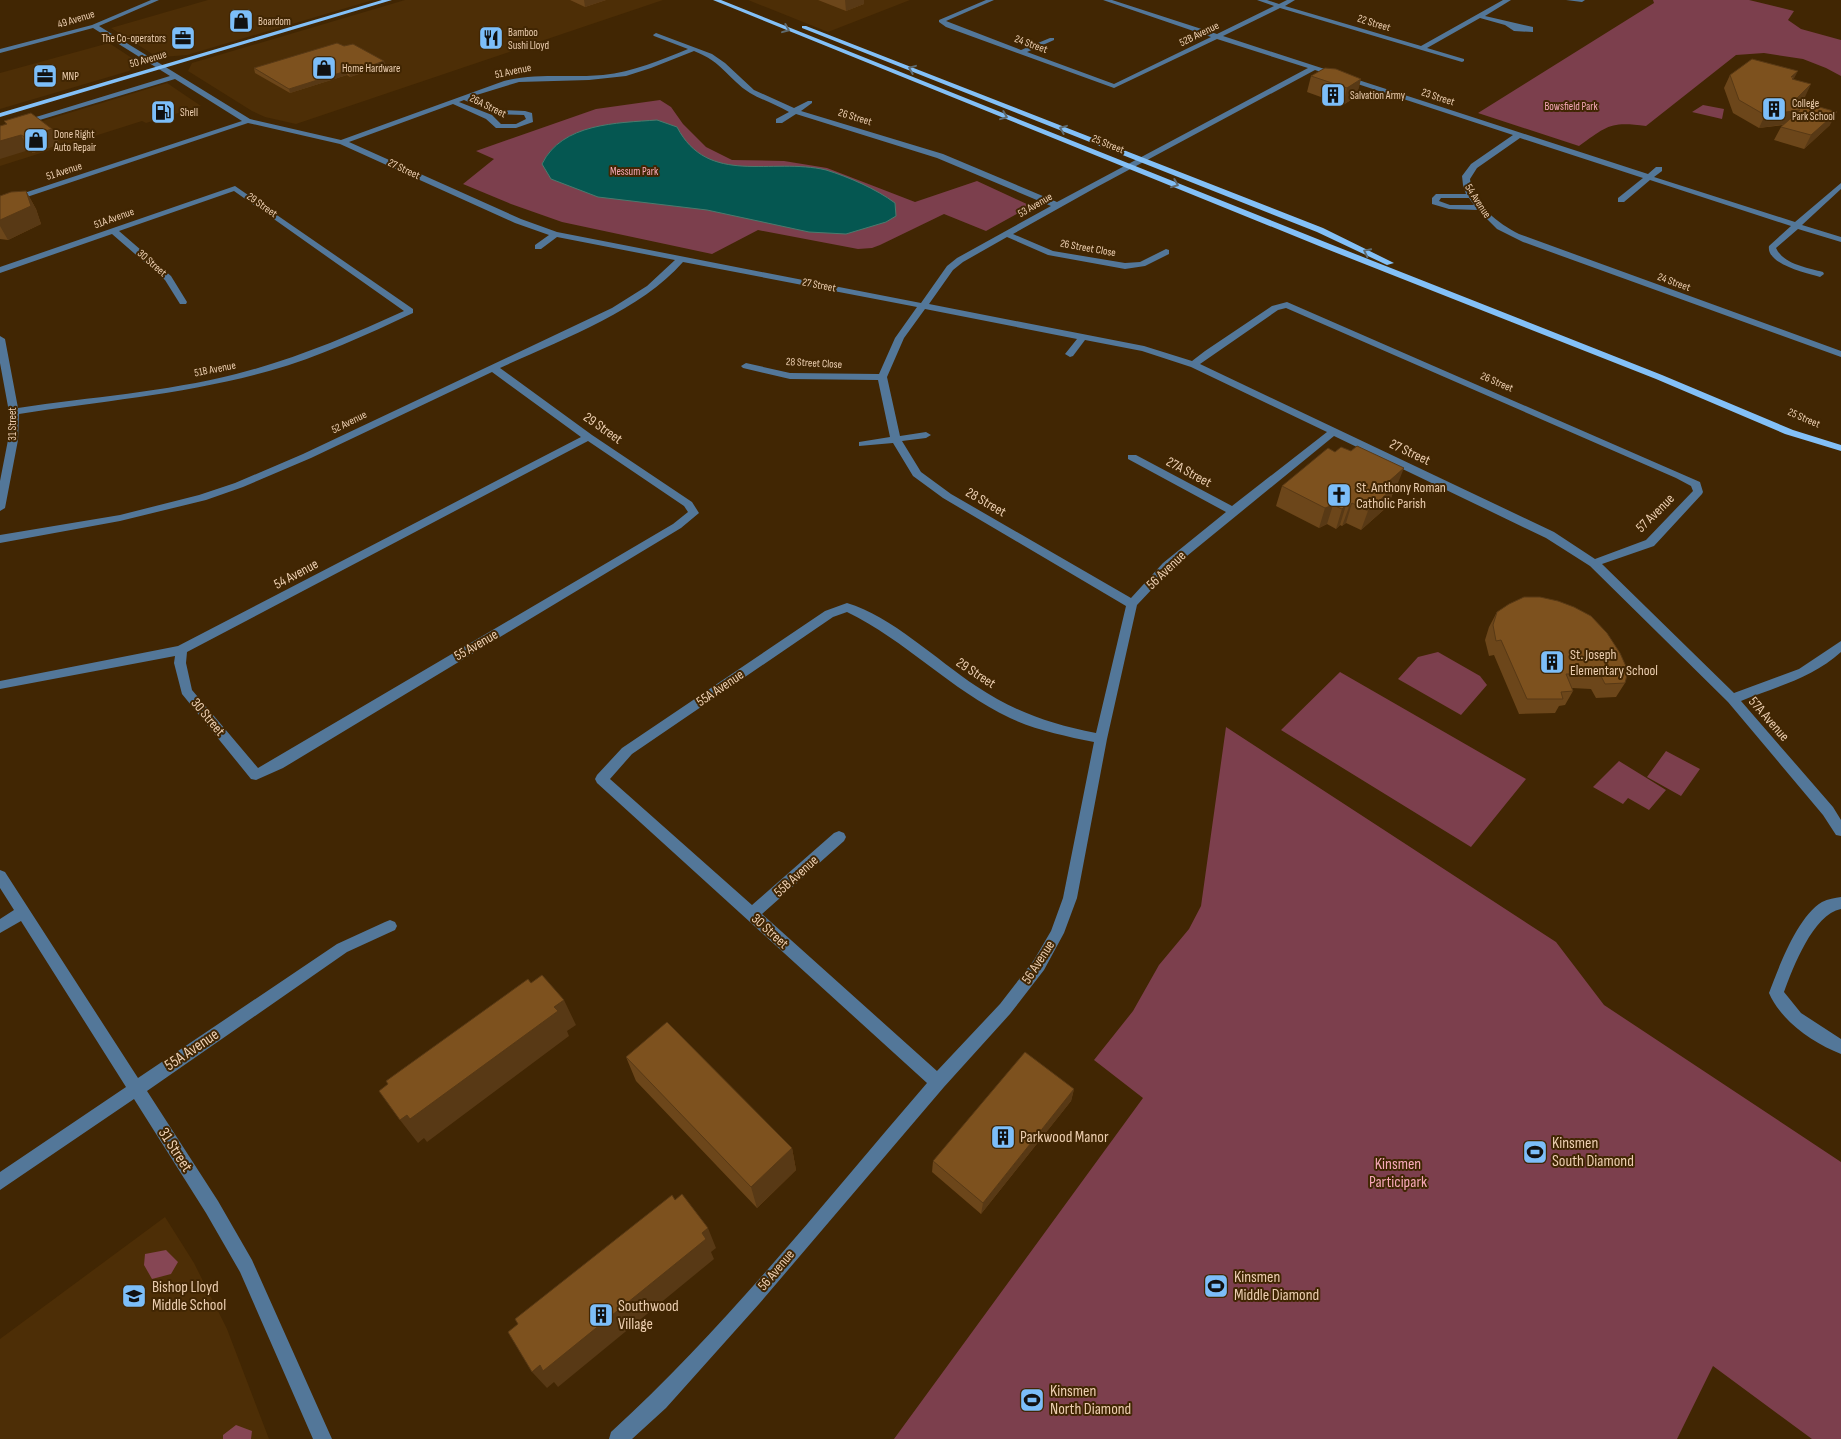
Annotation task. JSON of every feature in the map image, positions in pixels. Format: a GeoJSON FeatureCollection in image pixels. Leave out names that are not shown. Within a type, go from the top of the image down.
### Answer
{"type":"FeatureCollection","features":[{"type":"Feature","properties":{"kind":"main road","name":"50 Avenue"},"geometry":{"type":"LineString","coordinates":[[0,115],[389,0]]}},
{"type":"Feature","properties":{"kind":"main road","name":"25 Street"},"geometry":{"type":"LineString","coordinates":[[716,0],[1659,377],[1790,432],[1840,448]]}},
{"type":"Feature","properties":{"kind":"main road"},"geometry":{"type":"LineString","coordinates":[[736,0],[760,10]]}},
{"type":"Feature","properties":{"kind":"main road","name":"25 Street"},"geometry":{"type":"LineString","coordinates":[[801,26],[1320,230],[1491,310]]}},
{"type":"Feature","properties":{"kind":"street"},"geometry":{"type":"LineString","coordinates":[[138,0],[153,1]]}},
{"type":"Feature","properties":{"kind":"street","name":"24 Street"},"geometry":{"type":"LineString","coordinates":[[991,0],[941,21],[948,26],[1114,86]]}},
{"type":"Feature","properties":{"kind":"street","name":"23 Street"},"geometry":{"type":"LineString","coordinates":[[1106,0],[1841,240]]}},
{"type":"Feature","properties":{"kind":"street","name":"22 Street"},"geometry":{"type":"LineString","coordinates":[[1260,0],[1462,60]]}},
{"type":"Feature","properties":{"kind":"street","name":"52B Avenue"},"geometry":{"type":"LineString","coordinates":[[1114,86],[1292,0]]}},
{"type":"Feature","properties":{"kind":"street"},"geometry":{"type":"LineString","coordinates":[[1422,48],[1508,0]]}},
{"type":"Feature","properties":{"kind":"street"},"geometry":{"type":"LineString","coordinates":[[1569,0],[1582,0]]}},
{"type":"Feature","properties":{"kind":"street","name":"49 Avenue"},"geometry":{"type":"LineString","coordinates":[[0,51],[94,26],[153,1]]}},
{"type":"Feature","properties":{"kind":"street"},"geometry":{"type":"LineString","coordinates":[[1479,16],[1506,24]]}},
{"type":"Feature","properties":{"kind":"street"},"geometry":{"type":"LineString","coordinates":[[94,26],[248,121]]}},
{"type":"Feature","properties":{"kind":"street","name":"26 Street"},"geometry":{"type":"LineString","coordinates":[[656,35],[710,55],[762,98],[794,111],[940,156],[1057,205]]}},
{"type":"Feature","properties":{"kind":"street"},"geometry":{"type":"LineString","coordinates":[[1022,52],[1052,39]]}},
{"type":"Feature","properties":{"kind":"street","name":"51 Avenue"},"geometry":{"type":"LineString","coordinates":[[342,142],[506,82],[553,74],[603,77],[626,73],[694,50]]}},
{"type":"Feature","properties":{"kind":"street","name":"53 Avenue"},"geometry":{"type":"LineString","coordinates":[[882,377],[900,338],[950,268],[971,253],[1057,205],[1314,68]]}},
{"type":"Feature","properties":{"kind":"street","name":"50 Avenue"},"geometry":{"type":"LineString","coordinates":[[0,130],[177,76]]}},
{"type":"Feature","properties":{"kind":"street","name":"26A Street"},"geometry":{"type":"LineString","coordinates":[[452,101],[489,117],[495,123],[507,127],[530,120],[529,115],[525,113],[500,112],[463,97]]}},
{"type":"Feature","properties":{"kind":"street"},"geometry":{"type":"LineString","coordinates":[[779,121],[810,102]]}},
{"type":"Feature","properties":{"kind":"street"},"geometry":{"type":"LineString","coordinates":[[470,110],[480,105]]}},
{"type":"Feature","properties":{"kind":"street"},"geometry":{"type":"LineString","coordinates":[[489,117],[500,112]]}},
{"type":"Feature","properties":{"kind":"street","name":"51 Avenue"},"geometry":{"type":"LineString","coordinates":[[0,204],[248,121]]}},
{"type":"Feature","properties":{"kind":"street","name":"27 Street"},"geometry":{"type":"LineString","coordinates":[[248,121],[342,142],[518,221],[555,234],[1144,349],[1194,365],[1550,535],[1594,563],[1732,699]]}},
{"type":"Feature","properties":{"kind":"street","name":"54 Avenue"},"geometry":{"type":"LineString","coordinates":[[1501,229],[1480,208],[1465,181],[1469,171],[1519,135]]}},
{"type":"Feature","properties":{"kind":"street"},"geometry":{"type":"LineString","coordinates":[[1621,200],[1659,169]]}},
{"type":"Feature","properties":{"kind":"street"},"geometry":{"type":"LineString","coordinates":[[1820,274],[1786,262],[1776,257],[1772,251],[1775,243],[1841,185]]}},
{"type":"Feature","properties":{"kind":"street","name":"51A Avenue"},"geometry":{"type":"LineString","coordinates":[[0,270],[235,188]]}},
{"type":"Feature","properties":{"kind":"street","name":"29 Street"},"geometry":{"type":"LineString","coordinates":[[235,188],[410,311]]}},
{"type":"Feature","properties":{"kind":"street"},"geometry":{"type":"LineString","coordinates":[[1472,196],[1439,196],[1435,202],[1448,207],[1480,208]]}},
{"type":"Feature","properties":{"kind":"street","name":"24 Street"},"geometry":{"type":"LineString","coordinates":[[1501,229],[1536,244],[1841,354]]}},
{"type":"Feature","properties":{"kind":"street","name":"30 Street"},"geometry":{"type":"LineString","coordinates":[[113,230],[168,278],[183,302]]}},
{"type":"Feature","properties":{"kind":"street"},"geometry":{"type":"LineString","coordinates":[[538,247],[555,234]]}},
{"type":"Feature","properties":{"kind":"street","name":"26 Street Close"},"geometry":{"type":"LineString","coordinates":[[1007,234],[1051,253],[1125,266],[1142,264],[1166,252]]}},
{"type":"Feature","properties":{"kind":"street","name":"52 Avenue"},"geometry":{"type":"LineString","coordinates":[[0,539],[120,518],[202,498],[280,468],[615,310],[648,291],[664,278],[681,259]]}},
{"type":"Feature","properties":{"kind":"street","name":"26 Street"},"geometry":{"type":"LineString","coordinates":[[1194,365],[1208,353],[1275,308],[1287,305],[1696,484]]}},
{"type":"Feature","properties":{"kind":"street","name":"51B Avenue"},"geometry":{"type":"LineString","coordinates":[[14,412],[210,382],[265,370],[343,341],[410,311]]}},
{"type":"Feature","properties":{"kind":"street"},"geometry":{"type":"LineString","coordinates":[[1070,354],[1082,338]]}},
{"type":"Feature","properties":{"kind":"street","name":"31 Street"},"geometry":{"type":"LineString","coordinates":[[0,339],[14,412],[14,440],[0,508]]}},
{"type":"Feature","properties":{"kind":"street","name":"28 Street Close"},"geometry":{"type":"LineString","coordinates":[[746,366],[790,376],[882,377]]}},
{"type":"Feature","properties":{"kind":"street","name":"29 Street"},"geometry":{"type":"LineString","coordinates":[[492,368],[588,437],[688,504],[694,513]]}},
{"type":"Feature","properties":{"kind":"street","name":"28 Street"},"geometry":{"type":"LineString","coordinates":[[882,377],[896,440],[917,474],[946,496],[1132,604]]}},
{"type":"Feature","properties":{"kind":"street","name":"56 Avenue"},"geometry":{"type":"LineString","coordinates":[[618,1439],[659,1400],[753,1298],[938,1082],[1005,1009],[1038,965],[1057,933],[1070,898],[1101,739],[1132,604],[1167,566],[1333,432]]}},
{"type":"Feature","properties":{"kind":"street"},"geometry":{"type":"LineString","coordinates":[[863,444],[926,436]]}},
{"type":"Feature","properties":{"kind":"street","name":"54 Avenue"},"geometry":{"type":"LineString","coordinates":[[0,685],[181,650],[588,437]]}},
{"type":"Feature","properties":{"kind":"street","name":"27A Street"},"geometry":{"type":"LineString","coordinates":[[1132,457],[1233,511]]}},
{"type":"Feature","properties":{"kind":"street","name":"57 Avenue"},"geometry":{"type":"LineString","coordinates":[[1594,563],[1650,543],[1698,492],[1696,484]]}},
{"type":"Feature","properties":{"kind":"street","name":"55 Avenue"},"geometry":{"type":"LineString","coordinates":[[256,775],[278,764],[678,526],[694,513]]}},
{"type":"Feature","properties":{"kind":"street","name":"29 Street"},"geometry":{"type":"LineString","coordinates":[[847,607],[869,616],[974,691],[1014,714],[1057,729],[1101,739]]}},
{"type":"Feature","properties":{"kind":"street","name":"55A Avenue"},"geometry":{"type":"LineString","coordinates":[[602,780],[627,751],[829,614],[847,607]]}},
{"type":"Feature","properties":{"kind":"street","name":"57A Avenue"},"geometry":{"type":"LineString","coordinates":[[1841,645],[1810,670],[1732,699],[1828,811],[1841,831]]}},
{"type":"Feature","properties":{"kind":"street","name":"30 Street"},"geometry":{"type":"LineString","coordinates":[[181,650],[180,663],[186,691],[256,775]]}},
{"type":"Feature","properties":{"kind":"street","name":"30 Street"},"geometry":{"type":"LineString","coordinates":[[602,780],[938,1082]]}},
{"type":"Feature","properties":{"kind":"street","name":"55B Avenue"},"geometry":{"type":"LineString","coordinates":[[752,914],[839,838]]}},
{"type":"Feature","properties":{"kind":"street","name":"31 Street"},"geometry":{"type":"LineString","coordinates":[[0,876],[212,1207],[246,1266],[322,1439]]}},
{"type":"Feature","properties":{"kind":"street"},"geometry":{"type":"LineString","coordinates":[[1841,903],[1827,906],[1816,917],[1786,966],[1776,993],[1782,1005],[1799,1021],[1841,1047]]}},
{"type":"Feature","properties":{"kind":"street"},"geometry":{"type":"LineString","coordinates":[[0,927],[22,913]]}},
{"type":"Feature","properties":{"kind":"street","name":"55A Avenue"},"geometry":{"type":"LineString","coordinates":[[0,1182],[342,948],[390,926]]}},
{"type":"Feature","properties":{"kind":"shaded area"},"geometry":{"type":"Polygon","coordinates":[[[208,0],[373,0],[187,55],[162,57],[154,55],[111,28],[208,0]]]}},
{"type":"Feature","properties":{"kind":"shaded area"},"geometry":{"type":"Polygon","coordinates":[[[405,0],[663,0],[296,124],[265,117],[252,111],[188,71],[192,63],[405,0]]]}},
{"type":"Feature","properties":{"kind":"shaded area"},"geometry":{"type":"Polygon","coordinates":[[[748,0],[910,0],[828,32],[748,0]]]}},
{"type":"Feature","properties":{"kind":"shaded area"},"geometry":{"type":"Polygon","coordinates":[[[109,43],[138,62],[129,71],[0,109],[0,73],[109,43]]]}},
{"type":"Feature","properties":{"kind":"shaded area"},"geometry":{"type":"Polygon","coordinates":[[[167,83],[201,106],[146,123],[142,121],[0,166],[0,134],[167,83]]]}},
{"type":"Feature","properties":{"kind":"shaded area","name":"Bishop Lloyd Middle School"},"geometry":{"type":"Polygon","coordinates":[[[165,1217],[194,1263],[227,1329],[269,1439],[0,1439],[0,1339],[165,1217]]]}},
{"type":"Feature","properties":{"kind":"shaded area"},"geometry":{"type":"Polygon","coordinates":[[[166,1250],[178,1262],[171,1274],[152,1279],[144,1265],[145,1254],[166,1250]]]}},
{"type":"Feature","properties":{"kind":"shaded area"},"geometry":{"type":"Polygon","coordinates":[[[236,1425],[252,1431],[251,1439],[223,1439],[223,1435],[236,1425]]]}},
{"type":"Feature","properties":{"kind":"green space","name":"Bowsfield Park"},"geometry":{"type":"Polygon","coordinates":[[[1653,0],[1749,0],[1794,11],[1788,20],[1801,29],[1841,40],[1841,76],[1803,59],[1764,53],[1736,55],[1646,126],[1616,125],[1603,130],[1579,146],[1478,113],[1654,3],[1653,0]]]}},
{"type":"Feature","properties":{"kind":"green space","name":"Messum Park"},"geometry":{"type":"Polygon","coordinates":[[[660,100],[671,107],[683,124],[706,147],[732,160],[784,161],[827,168],[915,202],[977,181],[1031,206],[986,231],[944,214],[872,248],[858,249],[758,230],[712,254],[562,222],[463,184],[494,159],[476,151],[596,109],[660,100]]]}},
{"type":"Feature","properties":{"kind":"green space"},"geometry":{"type":"Polygon","coordinates":[[[1703,105],[1724,109],[1722,119],[1692,112],[1703,105]]]}},
{"type":"Feature","properties":{"kind":"green space"},"geometry":{"type":"Polygon","coordinates":[[[1438,652],[1480,676],[1487,685],[1461,715],[1398,679],[1418,657],[1438,652]]]}},
{"type":"Feature","properties":{"kind":"green space"},"geometry":{"type":"Polygon","coordinates":[[[1340,672],[1526,779],[1471,847],[1281,730],[1340,672]]]}},
{"type":"Feature","properties":{"kind":"green space","name":"Kinsmen Participark"},"geometry":{"type":"Polygon","coordinates":[[[1226,727],[1556,942],[1604,1005],[1841,1162],[1841,1439],[1812,1439],[1713,1366],[1677,1439],[894,1439],[1143,1098],[1094,1060],[1133,1011],[1159,965],[1189,929],[1201,906],[1226,727]]]}},
{"type":"Feature","properties":{"kind":"green space"},"geometry":{"type":"Polygon","coordinates":[[[1666,751],[1700,769],[1681,796],[1647,777],[1666,751]]]}},
{"type":"Feature","properties":{"kind":"green space"},"geometry":{"type":"Polygon","coordinates":[[[1619,761],[1666,790],[1649,810],[1628,798],[1623,804],[1593,787],[1619,761]]]}},
{"type":"Feature","properties":{"kind":"water"},"geometry":{"type":"Polygon","coordinates":[[[657,120],[677,127],[690,146],[706,157],[724,164],[805,167],[826,170],[844,176],[871,188],[895,203],[896,216],[886,222],[846,234],[809,232],[707,210],[598,197],[551,179],[542,164],[551,150],[563,140],[577,133],[608,124],[657,120]]]}},
{"type":"Feature","properties":{"kind":"building","name":"Home Hardware"},"geometry":{"type":"Polygon","coordinates":[[[337,43],[344,46],[353,44],[384,61],[349,73],[346,71],[289,89],[254,68],[337,43]]]}},
{"type":"Feature","properties":{"kind":"building"},"geometry":{"type":"Polygon","coordinates":[[[1752,59],[1798,71],[1791,77],[1794,77],[1792,79],[1811,84],[1795,100],[1837,112],[1811,135],[1781,127],[1800,110],[1765,115],[1739,100],[1730,75],[1752,59]]]}},
{"type":"Feature","properties":{"kind":"building"},"geometry":{"type":"Polygon","coordinates":[[[1325,68],[1336,69],[1361,79],[1347,88],[1311,76],[1325,68]]]}},
{"type":"Feature","properties":{"kind":"building"},"geometry":{"type":"Polygon","coordinates":[[[31,113],[52,129],[25,137],[21,135],[0,141],[0,126],[7,124],[4,121],[31,113]]]}},
{"type":"Feature","properties":{"kind":"building"},"geometry":{"type":"Polygon","coordinates":[[[26,191],[31,206],[0,220],[0,196],[11,192],[26,191]]]}},
{"type":"Feature","properties":{"kind":"building"},"geometry":{"type":"Polygon","coordinates":[[[1357,446],[1404,468],[1387,483],[1395,486],[1368,511],[1352,503],[1349,507],[1346,505],[1342,509],[1333,505],[1325,508],[1282,486],[1328,448],[1335,452],[1341,447],[1351,451],[1357,446]]]}},
{"type":"Feature","properties":{"kind":"building","name":"St. Joseph Elementary School"},"geometry":{"type":"Polygon","coordinates":[[[1524,597],[1540,597],[1558,601],[1591,616],[1607,633],[1620,653],[1628,671],[1625,683],[1605,684],[1600,674],[1566,674],[1573,691],[1561,692],[1563,699],[1527,699],[1501,640],[1496,641],[1493,625],[1497,612],[1524,597]]]}},
{"type":"Feature","properties":{"kind":"building"},"geometry":{"type":"Polygon","coordinates":[[[542,975],[564,1000],[554,1007],[558,1011],[410,1119],[407,1115],[400,1120],[379,1091],[388,1084],[386,1081],[528,979],[531,983],[542,975]]]}},
{"type":"Feature","properties":{"kind":"building"},"geometry":{"type":"Polygon","coordinates":[[[667,1022],[792,1148],[751,1187],[626,1057],[667,1022]]]}},
{"type":"Feature","properties":{"kind":"building","name":"Parkwood Manor"},"geometry":{"type":"Polygon","coordinates":[[[1025,1052],[1074,1089],[983,1203],[933,1161],[1025,1052]]]}},
{"type":"Feature","properties":{"kind":"building"},"geometry":{"type":"Polygon","coordinates":[[[682,1194],[708,1228],[702,1233],[706,1239],[543,1371],[540,1365],[532,1372],[508,1332],[518,1324],[515,1319],[672,1195],[675,1200],[682,1194]]]}},
{"type":"Feature","properties":{"kind":"place","name":"Boardom"},"geometry":{"type":"Point","coordinates":[241,21]}},
{"type":"Feature","properties":{"kind":"place","name":"The Co-operators"},"geometry":{"type":"Point","coordinates":[183,38]}},
{"type":"Feature","properties":{"kind":"place","name":"Bamboo Sushi Lloyd"},"geometry":{"type":"Point","coordinates":[491,38]}},
{"type":"Feature","properties":{"kind":"place","name":"Home Hardware"},"geometry":{"type":"Point","coordinates":[324,68]}},
{"type":"Feature","properties":{"kind":"place","name":"MNP"},"geometry":{"type":"Point","coordinates":[45,76]}},
{"type":"Feature","properties":{"kind":"place","name":"Salvation Army"},"geometry":{"type":"Point","coordinates":[1333,95]}},
{"type":"Feature","properties":{"kind":"place","name":"College Park School"},"geometry":{"type":"Point","coordinates":[1774,109]}},
{"type":"Feature","properties":{"kind":"place","name":"Shell"},"geometry":{"type":"Point","coordinates":[163,112]}},
{"type":"Feature","properties":{"kind":"place","name":"Done Right Auto Repair"},"geometry":{"type":"Point","coordinates":[36,140]}},
{"type":"Feature","properties":{"kind":"place","name":"St. Anthony Roman Catholic Parish"},"geometry":{"type":"Point","coordinates":[1339,495]}},
{"type":"Feature","properties":{"kind":"place","name":"St. Joseph Elementary School"},"geometry":{"type":"Point","coordinates":[1552,662]}},
{"type":"Feature","properties":{"kind":"place","name":"Parkwood Manor"},"geometry":{"type":"Point","coordinates":[1003,1137]}},
{"type":"Feature","properties":{"kind":"place","name":"Kinsmen South Diamond"},"geometry":{"type":"Point","coordinates":[1535,1152]}},
{"type":"Feature","properties":{"kind":"place","name":"Kinsmen Middle Diamond"},"geometry":{"type":"Point","coordinates":[1216,1286]}},
{"type":"Feature","properties":{"kind":"place","name":"Bishop Lloyd Middle School"},"geometry":{"type":"Point","coordinates":[134,1296]}},
{"type":"Feature","properties":{"kind":"place","name":"Southwood Village"},"geometry":{"type":"Point","coordinates":[601,1315]}},
{"type":"Feature","properties":{"kind":"place","name":"Kinsmen North Diamond"},"geometry":{"type":"Point","coordinates":[1032,1400]}}]}
